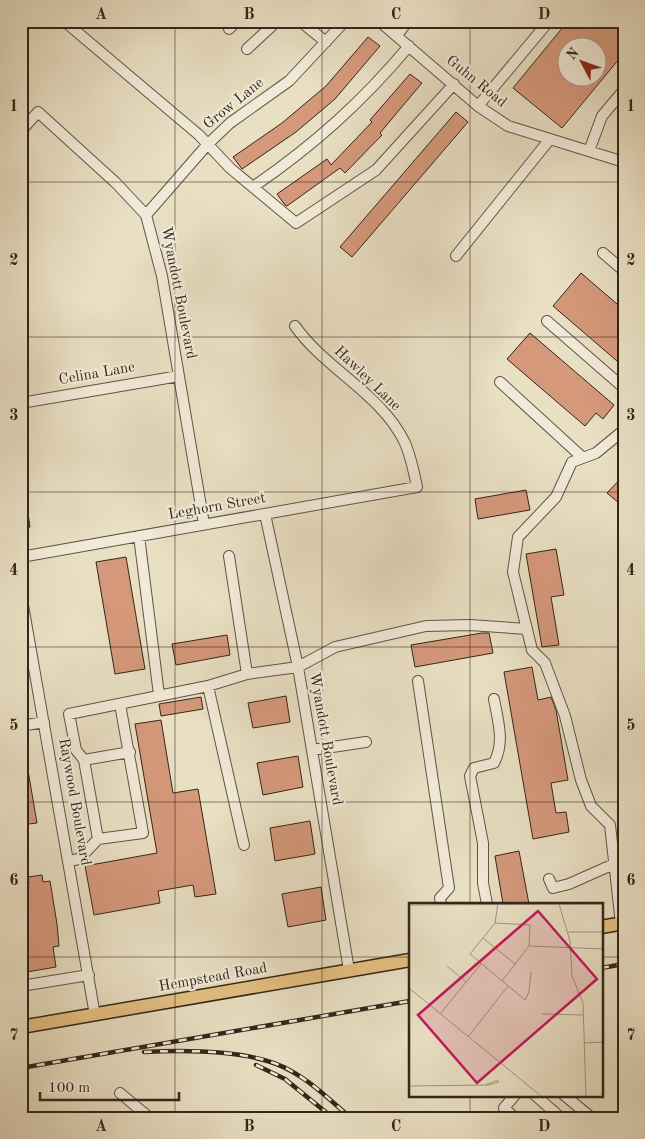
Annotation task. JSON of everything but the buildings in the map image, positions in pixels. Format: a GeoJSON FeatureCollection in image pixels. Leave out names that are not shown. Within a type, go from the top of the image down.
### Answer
{"type":"FeatureCollection","features":[{"type":"Feature","properties":{"kind":"main road"},"geometry":{"type":"LineString","coordinates":[[602,927],[622,923]]}},
{"type":"Feature","properties":{"kind":"main road","name":"Hempstead Road"},"geometry":{"type":"LineString","coordinates":[[21,1027],[409,960]]}},
{"type":"Feature","properties":{"kind":"street"},"geometry":{"type":"LineString","coordinates":[[64,21],[199,135],[207,146],[296,222],[376,170],[454,84]]}},
{"type":"Feature","properties":{"kind":"street"},"geometry":{"type":"LineString","coordinates":[[229,29],[237,21]]}},
{"type":"Feature","properties":{"kind":"street"},"geometry":{"type":"LineString","coordinates":[[247,49],[277,21]]}},
{"type":"Feature","properties":{"kind":"street"},"geometry":{"type":"LineString","coordinates":[[300,21],[326,42]]}},
{"type":"Feature","properties":{"kind":"street","name":"Grow Lane"},"geometry":{"type":"LineString","coordinates":[[146,215],[230,123],[289,81],[346,21]]}},
{"type":"Feature","properties":{"kind":"street","name":"Guhn Road"},"geometry":{"type":"LineString","coordinates":[[379,21],[478,106],[508,126],[624,162]]}},
{"type":"Feature","properties":{"kind":"street"},"geometry":{"type":"LineString","coordinates":[[397,36],[408,21]]}},
{"type":"Feature","properties":{"kind":"street"},"geometry":{"type":"LineString","coordinates":[[478,106],[549,21]]}},
{"type":"Feature","properties":{"kind":"street"},"geometry":{"type":"LineString","coordinates":[[253,187],[301,154],[330,130],[410,46]]}},
{"type":"Feature","properties":{"kind":"street"},"geometry":{"type":"LineString","coordinates":[[589,151],[602,116],[624,90]]}},
{"type":"Feature","properties":{"kind":"street","name":"Wyandott Boulevard"},"geometry":{"type":"LineString","coordinates":[[21,132],[38,112],[116,183],[146,215],[162,276],[204,524]]}},
{"type":"Feature","properties":{"kind":"street"},"geometry":{"type":"LineString","coordinates":[[456,256],[550,139]]}},
{"type":"Feature","properties":{"kind":"street"},"geometry":{"type":"LineString","coordinates":[[603,253],[624,271]]}},
{"type":"Feature","properties":{"kind":"street"},"geometry":{"type":"LineString","coordinates":[[547,321],[624,388]]}},
{"type":"Feature","properties":{"kind":"street","name":"Hawley Lane"},"geometry":{"type":"LineString","coordinates":[[295,326],[313,348],[378,407],[396,428],[409,455],[417,487]]}},
{"type":"Feature","properties":{"kind":"street","name":"Celina Lane"},"geometry":{"type":"LineString","coordinates":[[21,403],[179,376]]}},
{"type":"Feature","properties":{"kind":"street"},"geometry":{"type":"LineString","coordinates":[[500,382],[582,458]]}},
{"type":"Feature","properties":{"kind":"street"},"geometry":{"type":"LineString","coordinates":[[622,923],[610,825],[591,806],[581,780],[565,716],[545,663],[532,650],[513,572],[518,536],[556,497],[572,462],[596,453],[624,430]]}},
{"type":"Feature","properties":{"kind":"street","name":"Leghorn Street"},"geometry":{"type":"LineString","coordinates":[[21,557],[417,487]]}},
{"type":"Feature","properties":{"kind":"street","name":"Wyandott Boulevard"},"geometry":{"type":"LineString","coordinates":[[265,514],[298,667],[350,970]]}},
{"type":"Feature","properties":{"kind":"street"},"geometry":{"type":"LineString","coordinates":[[138,536],[159,695]]}},
{"type":"Feature","properties":{"kind":"street"},"geometry":{"type":"LineString","coordinates":[[229,556],[247,674]]}},
{"type":"Feature","properties":{"kind":"street","name":"Raywood Boulevard"},"geometry":{"type":"LineString","coordinates":[[21,594],[95,1015]]}},
{"type":"Feature","properties":{"kind":"street"},"geometry":{"type":"LineString","coordinates":[[98,839],[84,760],[76,750],[69,714],[208,686],[247,674],[298,667],[335,646],[426,626],[470,625],[527,629]]}},
{"type":"Feature","properties":{"kind":"street"},"geometry":{"type":"LineString","coordinates":[[418,681],[449,888],[440,898],[441,903]]}},
{"type":"Feature","properties":{"kind":"street"},"geometry":{"type":"LineString","coordinates":[[208,686],[244,845]]}},
{"type":"Feature","properties":{"kind":"street"},"geometry":{"type":"LineString","coordinates":[[487,903],[483,883],[483,843],[470,776],[474,768],[494,763],[500,752],[501,738],[494,699]]}},
{"type":"Feature","properties":{"kind":"street"},"geometry":{"type":"LineString","coordinates":[[69,861],[79,859],[98,839],[143,833],[120,704]]}},
{"type":"Feature","properties":{"kind":"street"},"geometry":{"type":"LineString","coordinates":[[21,726],[44,722]]}},
{"type":"Feature","properties":{"kind":"street"},"geometry":{"type":"LineString","coordinates":[[312,750],[366,742]]}},
{"type":"Feature","properties":{"kind":"street"},"geometry":{"type":"LineString","coordinates":[[84,760],[130,752]]}},
{"type":"Feature","properties":{"kind":"street"},"geometry":{"type":"LineString","coordinates":[[549,879],[550,887],[553,888],[569,884],[614,864]]}},
{"type":"Feature","properties":{"kind":"street"},"geometry":{"type":"LineString","coordinates":[[21,986],[89,975]]}},
{"type":"Feature","properties":{"kind":"street"},"geometry":{"type":"LineString","coordinates":[[120,1092],[150,1118]]}},
{"type":"Feature","properties":{"kind":"street"},"geometry":{"type":"LineString","coordinates":[[513,1096],[504,1108],[515,1118]]}},
{"type":"Feature","properties":{"kind":"street"},"geometry":{"type":"LineString","coordinates":[[536,1096],[561,1118]]}},
{"type":"Feature","properties":{"kind":"street"},"geometry":{"type":"LineString","coordinates":[[565,1096],[592,1118]]}},
{"type":"Feature","properties":{"kind":"railway"},"geometry":{"type":"LineString","coordinates":[[602,968],[624,964]]}},
{"type":"Feature","properties":{"kind":"railway"},"geometry":{"type":"LineString","coordinates":[[21,1068],[409,1001]]}},
{"type":"Feature","properties":{"kind":"railway"},"geometry":{"type":"LineString","coordinates":[[144,1052],[199,1051],[258,1058],[291,1071],[307,1081],[351,1118]]}},
{"type":"Feature","properties":{"kind":"railway"},"geometry":{"type":"LineString","coordinates":[[256,1065],[285,1079],[333,1118]]}}]}
